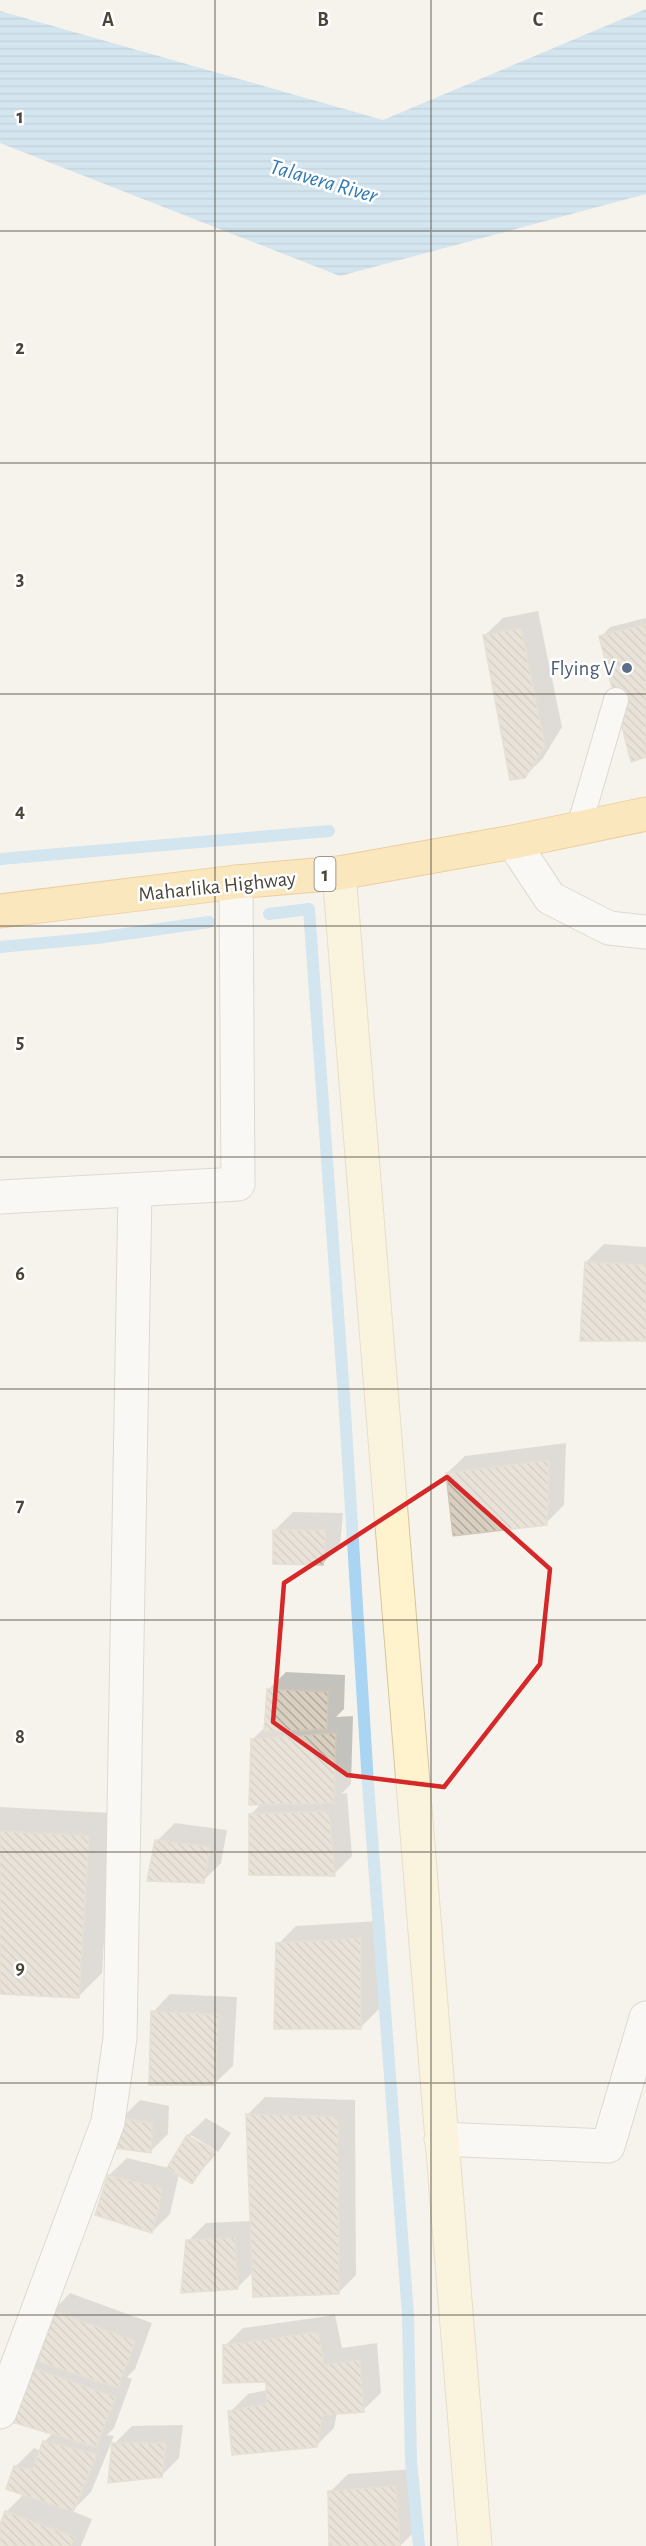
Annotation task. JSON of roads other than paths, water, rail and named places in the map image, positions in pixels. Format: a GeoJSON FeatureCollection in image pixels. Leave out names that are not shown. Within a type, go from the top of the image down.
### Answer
{"type":"FeatureCollection","features":[{"type":"Feature","properties":{"kind":"highway","name":"Maharlika Highway"},"geometry":{"type":"LineString","coordinates":[[0,911],[236,882],[339,873],[513,842],[646,814]]}},
{"type":"Feature","properties":{"kind":"main road"},"geometry":{"type":"LineString","coordinates":[[339,873],[475,2546]]}},
{"type":"Feature","properties":{"kind":"street"},"geometry":{"type":"LineString","coordinates":[[513,842],[550,898],[609,928],[646,932]]}},
{"type":"Feature","properties":{"kind":"street"},"geometry":{"type":"LineString","coordinates":[[0,1197],[238,1184],[236,882]]}},
{"type":"Feature","properties":{"kind":"street"},"geometry":{"type":"LineString","coordinates":[[0,2412],[108,2122],[120,2038],[135,1191]]}},
{"type":"Feature","properties":{"kind":"street"},"geometry":{"type":"LineString","coordinates":[[441,2139],[608,2146],[646,2019]]}},
{"type":"Feature","properties":{"kind":"lane"},"geometry":{"type":"LineString","coordinates":[[579,827],[616,700]]}},
{"type":"Feature","properties":{"kind":"water","name":"Talavera River"},"geometry":{"type":"Polygon","coordinates":[[[646,9],[646,194],[340,276],[0,143],[0,11],[383,120],[646,9]]]}},
{"type":"Feature","properties":{"kind":"waterway"},"geometry":{"type":"LineString","coordinates":[[0,859],[329,831]]}},
{"type":"Feature","properties":{"kind":"waterway"},"geometry":{"type":"LineString","coordinates":[[269,914],[309,909],[344,1396],[368,1784],[408,2315],[411,2460],[419,2546]]}},
{"type":"Feature","properties":{"kind":"waterway"},"geometry":{"type":"LineString","coordinates":[[0,947],[97,938],[209,922]]}},
{"type":"Feature","properties":{"kind":"place","name":"Flying V"},"geometry":{"type":"Point","coordinates":[627,668]}}]}
